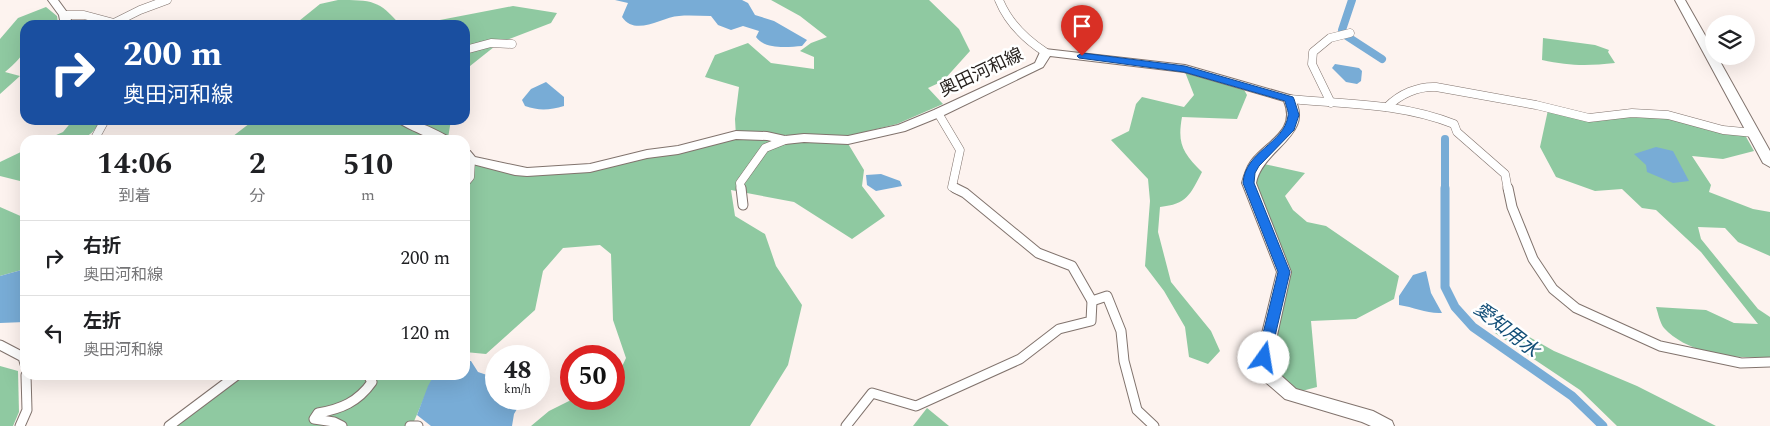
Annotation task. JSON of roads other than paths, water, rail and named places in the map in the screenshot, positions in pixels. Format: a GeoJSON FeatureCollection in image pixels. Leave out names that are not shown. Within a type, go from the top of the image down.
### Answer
{"type":"FeatureCollection","features":[{"type":"Feature","properties":{"kind":"main road"},"geometry":{"type":"LineString","coordinates":[[53,0],[65,20]]}},
{"type":"Feature","properties":{"kind":"main road"},"geometry":{"type":"LineString","coordinates":[[1680,0],[1770,163]]}},
{"type":"Feature","properties":{"kind":"main road","name":"奥田河和線"},"geometry":{"type":"LineString","coordinates":[[470,158],[515,171],[563,170],[590,168],[647,154],[678,150],[736,135],[767,136],[785,140],[804,138],[848,140],[901,128],[938,112],[1039,65],[1044,59],[1045,52],[1185,69],[1289,99]]}},
{"type":"Feature","properties":{"kind":"main road"},"geometry":{"type":"LineString","coordinates":[[1289,99],[1294,115],[1289,130],[1254,164],[1249,173],[1249,183],[1284,272],[1264,358],[1269,375],[1291,394],[1367,416],[1386,426]]}},
{"type":"Feature","properties":{"kind":"main road"},"geometry":{"type":"LineString","coordinates":[[415,125],[435,135]]}},
{"type":"Feature","properties":{"kind":"street"},"geometry":{"type":"LineString","coordinates":[[120,20],[167,0]]}},
{"type":"Feature","properties":{"kind":"street"},"geometry":{"type":"LineString","coordinates":[[1000,0],[1001,6],[1019,30],[1045,52]]}},
{"type":"Feature","properties":{"kind":"street"},"geometry":{"type":"LineString","coordinates":[[65,20],[84,15],[103,20]]}},
{"type":"Feature","properties":{"kind":"street"},"geometry":{"type":"LineString","coordinates":[[1331,103],[1312,64],[1313,52],[1329,37],[1350,33]]}},
{"type":"Feature","properties":{"kind":"street"},"geometry":{"type":"LineString","coordinates":[[470,49],[490,43],[512,44]]}},
{"type":"Feature","properties":{"kind":"street"},"geometry":{"type":"LineString","coordinates":[[1387,107],[1416,90],[1436,87],[1536,104],[1589,118],[1632,113],[1661,115],[1682,118],[1723,130],[1754,134]]}},
{"type":"Feature","properties":{"kind":"street"},"geometry":{"type":"LineString","coordinates":[[1289,99],[1387,107],[1435,115],[1454,124],[1457,132],[1505,174],[1512,207],[1533,259],[1552,289],[1576,308],[1660,346],[1741,363],[1770,362]]}},
{"type":"Feature","properties":{"kind":"street"},"geometry":{"type":"LineString","coordinates":[[846,426],[872,393],[916,406],[1020,359],[1059,329],[1091,321],[1092,301],[1072,266],[1038,253],[965,193],[952,187],[960,150],[938,112]]}},
{"type":"Feature","properties":{"kind":"street"},"geometry":{"type":"LineString","coordinates":[[742,205],[740,183],[765,148],[785,140]]}},
{"type":"Feature","properties":{"kind":"street"},"geometry":{"type":"LineString","coordinates":[[1092,301],[1107,296],[1121,331],[1124,361],[1137,410],[1154,426]]}},
{"type":"Feature","properties":{"kind":"street"},"geometry":{"type":"LineString","coordinates":[[0,345],[20,355]]}},
{"type":"Feature","properties":{"kind":"street"},"geometry":{"type":"LineString","coordinates":[[20,426],[27,410],[26,380]]}},
{"type":"Feature","properties":{"kind":"street"},"geometry":{"type":"LineString","coordinates":[[169,426],[230,380]]}},
{"type":"Feature","properties":{"kind":"street"},"geometry":{"type":"LineString","coordinates":[[342,426],[334,422],[314,420],[318,413],[342,409],[365,393],[372,382],[371,380]]}},
{"type":"Feature","properties":{"kind":"street"},"geometry":{"type":"LineString","coordinates":[[410,426],[418,426]]}},
{"type":"Feature","properties":{"kind":"water"},"geometry":{"type":"Polygon","coordinates":[[[615,0],[742,0],[748,3],[755,15],[774,21],[807,40],[802,46],[771,46],[756,37],[759,31],[743,26],[731,30],[718,25],[711,16],[679,16],[641,26],[634,25],[628,23],[622,17],[628,3],[615,0]]]}},
{"type":"Feature","properties":{"kind":"water"},"geometry":{"type":"Polygon","coordinates":[[[1335,64],[1359,68],[1362,71],[1361,81],[1357,84],[1346,82],[1332,68],[1335,64]]]}},
{"type":"Feature","properties":{"kind":"water"},"geometry":{"type":"Polygon","coordinates":[[[546,82],[564,97],[564,106],[535,109],[525,106],[522,100],[531,89],[546,82]]]}},
{"type":"Feature","properties":{"kind":"water"},"geometry":{"type":"Polygon","coordinates":[[[1656,147],[1673,151],[1689,181],[1673,183],[1647,172],[1646,165],[1634,154],[1656,147]]]}},
{"type":"Feature","properties":{"kind":"water"},"geometry":{"type":"Polygon","coordinates":[[[881,174],[900,181],[902,186],[876,191],[867,185],[866,175],[881,174]]]}},
{"type":"Feature","properties":{"kind":"water"},"geometry":{"type":"Polygon","coordinates":[[[20,270],[20,322],[0,323],[0,276],[20,270]]]}},
{"type":"Feature","properties":{"kind":"water"},"geometry":{"type":"Polygon","coordinates":[[[1426,271],[1431,293],[1442,313],[1399,305],[1399,296],[1413,275],[1426,271]]]}},
{"type":"Feature","properties":{"kind":"water"},"geometry":{"type":"Polygon","coordinates":[[[470,361],[478,372],[485,374],[485,410],[516,410],[512,426],[431,426],[417,415],[431,380],[470,380],[470,361]]]}},
{"type":"Feature","properties":{"kind":"waterway","name":"愛知用水"},"geometry":{"type":"LineString","coordinates":[[1352,0],[1342,30],[1345,35],[1382,59]]}},
{"type":"Feature","properties":{"kind":"waterway","name":"愛知用水"},"geometry":{"type":"LineString","coordinates":[[1445,139],[1445,287],[1455,307],[1473,327],[1572,396],[1603,426]]}}]}
